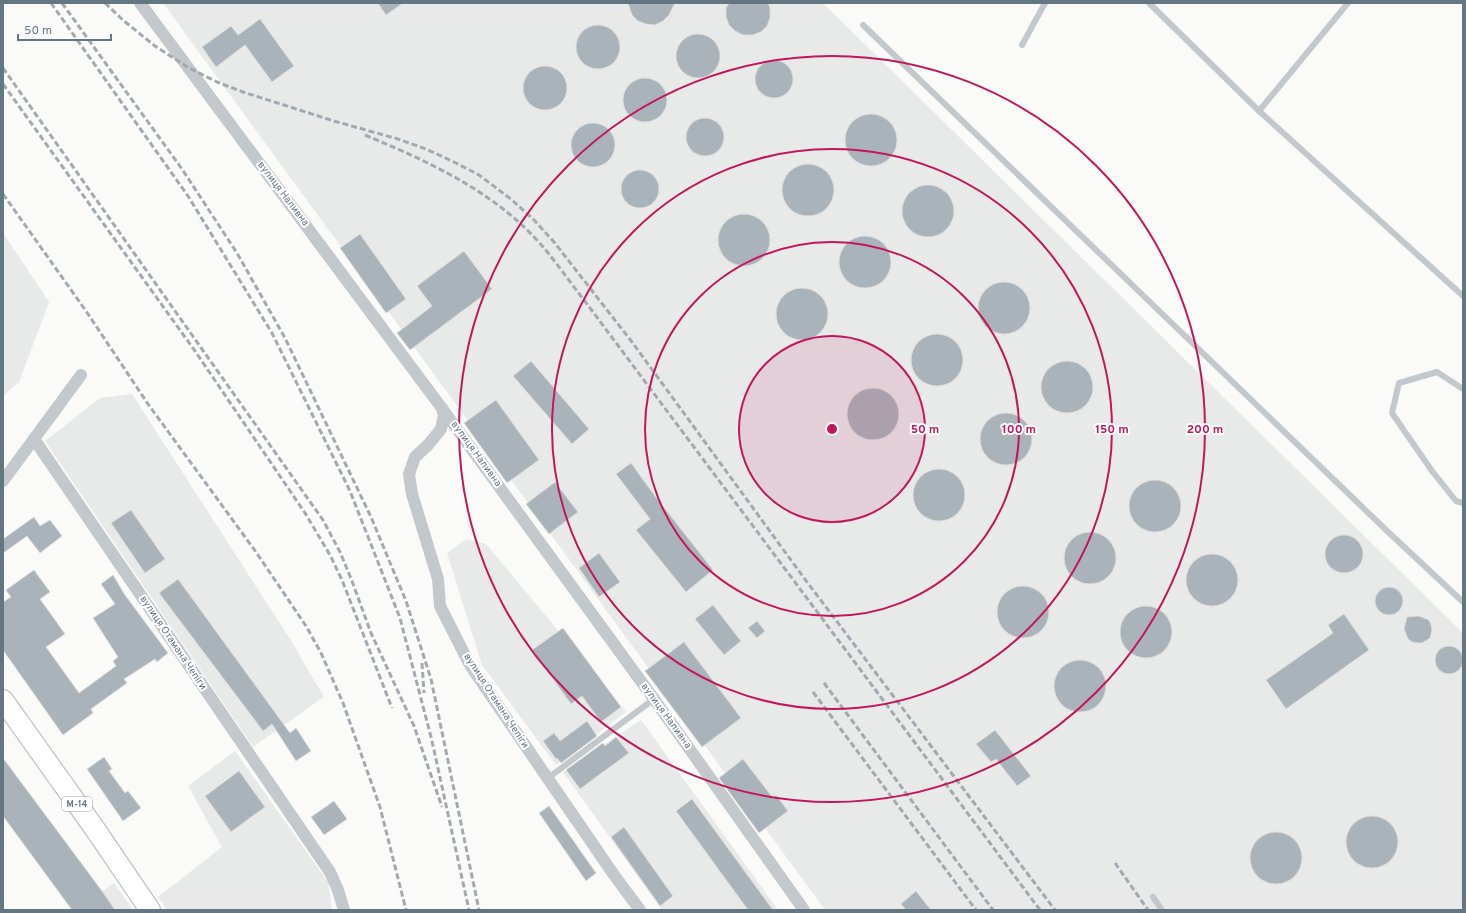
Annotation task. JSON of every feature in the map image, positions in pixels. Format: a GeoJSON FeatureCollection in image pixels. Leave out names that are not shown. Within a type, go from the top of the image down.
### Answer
{"type":"FeatureCollection","features":[{"type":"Feature","properties":{"kind":"main road","name":"М-14"},"geometry":{"type":"LineString","coordinates":[[3,700],[95,829],[150,910]]}},
{"type":"Feature","properties":{"kind":"street","name":"вулиця Наливна"},"geometry":{"type":"LineString","coordinates":[[140,3],[441,407],[654,699],[804,910]]}},
{"type":"Feature","properties":{"kind":"street"},"geometry":{"type":"LineString","coordinates":[[3,481],[80,375]]}},
{"type":"Feature","properties":{"kind":"street","name":"вулиця Отамана Чепіги"},"geometry":{"type":"LineString","coordinates":[[441,407],[444,415],[441,429],[428,446],[416,457],[409,474],[412,494],[438,579],[440,606],[470,665],[610,869],[640,910]]}},
{"type":"Feature","properties":{"kind":"street","name":"вулиця Отамана Чепіги"},"geometry":{"type":"LineString","coordinates":[[34,439],[330,872],[338,890],[344,910]]}},
{"type":"Feature","properties":{"kind":"lane"},"geometry":{"type":"LineString","coordinates":[[1022,45],[1045,3]]}},
{"type":"Feature","properties":{"kind":"lane"},"geometry":{"type":"LineString","coordinates":[[1149,3],[1259,111],[1463,296]]}},
{"type":"Feature","properties":{"kind":"lane"},"geometry":{"type":"LineString","coordinates":[[1259,111],[1348,3]]}},
{"type":"Feature","properties":{"kind":"lane"},"geometry":{"type":"LineString","coordinates":[[863,25],[1385,529],[1463,602]]}},
{"type":"Feature","properties":{"kind":"lane"},"geometry":{"type":"LineString","coordinates":[[1463,389],[1437,372],[1399,383],[1392,413],[1432,471],[1456,501],[1463,503]]}},
{"type":"Feature","properties":{"kind":"lane"},"geometry":{"type":"LineString","coordinates":[[548,778],[654,699]]}},
{"type":"Feature","properties":{"kind":"lane"},"geometry":{"type":"LineString","coordinates":[[1153,897],[1162,910]]}},
{"type":"Feature","properties":{"kind":"shaded area"},"geometry":{"type":"Polygon","coordinates":[[[163,3],[823,3],[1463,633],[1463,910],[825,910],[163,3]]]}},
{"type":"Feature","properties":{"kind":"shaded area"},"geometry":{"type":"Polygon","coordinates":[[[3,233],[49,302],[19,382],[3,396],[3,233]]]}},
{"type":"Feature","properties":{"kind":"shaded area"},"geometry":{"type":"Polygon","coordinates":[[[132,394],[290,639],[324,697],[253,747],[45,441],[100,398],[132,394]]]}},
{"type":"Feature","properties":{"kind":"shaded area"},"geometry":{"type":"Polygon","coordinates":[[[466,539],[486,544],[626,712],[556,765],[482,665],[447,553],[466,539]]]}},
{"type":"Feature","properties":{"kind":"shaded area"},"geometry":{"type":"Polygon","coordinates":[[[641,720],[778,910],[662,910],[563,772],[641,720]]]}},
{"type":"Feature","properties":{"kind":"shaded area"},"geometry":{"type":"Polygon","coordinates":[[[235,751],[328,882],[332,910],[167,910],[158,897],[222,847],[188,786],[235,751]]]}},
{"type":"Feature","properties":{"kind":"shaded area"},"geometry":{"type":"Polygon","coordinates":[[[114,883],[133,910],[75,910],[114,883]]]}},
{"type":"Feature","properties":{"kind":"building"},"geometry":{"type":"Polygon","coordinates":[[[378,3],[403,3],[386,15],[378,3]]]}},
{"type":"Feature","properties":{"kind":"building"},"geometry":{"type":"Polygon","coordinates":[[[628,3],[675,3],[669,15],[663,21],[655,25],[638,21],[632,15],[628,3]]]}},
{"type":"Feature","properties":{"kind":"building"},"geometry":{"type":"Polygon","coordinates":[[[729,3],[768,3],[770,8],[770,18],[767,26],[761,32],[752,35],[743,35],[735,31],[729,25],[726,17],[726,8],[729,3]]]}},
{"type":"Feature","properties":{"kind":"building"},"geometry":{"type":"Polygon","coordinates":[[[260,19],[294,66],[272,82],[245,45],[216,67],[202,47],[231,26],[238,35],[260,19]]]}},
{"type":"Feature","properties":{"kind":"building"},"geometry":{"type":"Polygon","coordinates":[[[594,25],[602,25],[607,26],[614,31],[619,38],[619,56],[614,63],[607,68],[594,69],[586,66],[579,59],[576,51],[576,43],[579,35],[586,28],[594,25]]]}},
{"type":"Feature","properties":{"kind":"building"},"geometry":{"type":"Polygon","coordinates":[[[694,34],[702,34],[707,35],[714,40],[719,47],[719,65],[714,72],[707,77],[694,78],[686,75],[679,68],[676,60],[676,52],[679,44],[686,37],[694,34]]]}},
{"type":"Feature","properties":{"kind":"building"},"geometry":{"type":"Polygon","coordinates":[[[770,60],[778,60],[785,63],[790,68],[793,79],[790,90],[785,95],[778,98],[770,98],[763,95],[758,90],[755,83],[755,75],[758,68],[763,63],[770,60]]]}},
{"type":"Feature","properties":{"kind":"building"},"geometry":{"type":"Polygon","coordinates":[[[541,66],[549,66],[554,67],[561,72],[566,79],[566,97],[561,104],[554,109],[541,110],[533,107],[526,100],[523,92],[523,84],[526,76],[533,69],[541,66]]]}},
{"type":"Feature","properties":{"kind":"building"},"geometry":{"type":"Polygon","coordinates":[[[641,78],[649,78],[654,79],[661,84],[666,91],[666,109],[661,116],[654,121],[641,122],[633,119],[626,112],[623,104],[623,96],[626,88],[633,81],[641,78]]]}},
{"type":"Feature","properties":{"kind":"building"},"geometry":{"type":"Polygon","coordinates":[[[866,114],[876,114],[890,121],[897,135],[897,145],[890,159],[876,166],[866,166],[856,162],[849,155],[845,145],[845,135],[849,125],[856,118],[866,114]]]}},
{"type":"Feature","properties":{"kind":"building"},"geometry":{"type":"Polygon","coordinates":[[[701,118],[709,118],[716,121],[721,126],[724,137],[721,148],[716,153],[709,156],[701,156],[694,153],[689,148],[686,141],[686,133],[689,126],[694,121],[701,118]]]}},
{"type":"Feature","properties":{"kind":"building"},"geometry":{"type":"Polygon","coordinates":[[[589,123],[597,123],[602,124],[609,129],[614,136],[614,154],[609,161],[602,166],[589,167],[581,164],[574,157],[571,149],[571,141],[574,133],[581,126],[589,123]]]}},
{"type":"Feature","properties":{"kind":"building"},"geometry":{"type":"Polygon","coordinates":[[[803,164],[813,164],[827,171],[834,185],[834,195],[827,209],[813,216],[803,216],[793,212],[786,205],[782,195],[782,185],[786,175],[793,168],[803,164]]]}},
{"type":"Feature","properties":{"kind":"building"},"geometry":{"type":"Polygon","coordinates":[[[636,170],[644,170],[651,173],[656,178],[659,189],[656,200],[651,205],[644,208],[636,208],[629,205],[624,200],[621,193],[621,185],[624,178],[629,173],[636,170]]]}},
{"type":"Feature","properties":{"kind":"building"},"geometry":{"type":"Polygon","coordinates":[[[923,185],[933,185],[947,192],[954,206],[954,216],[947,230],[933,237],[923,237],[913,233],[906,226],[902,216],[902,206],[906,196],[913,189],[923,185]]]}},
{"type":"Feature","properties":{"kind":"building"},"geometry":{"type":"Polygon","coordinates":[[[739,214],[749,214],[763,221],[770,235],[770,245],[763,259],[749,266],[739,266],[729,262],[722,255],[718,245],[718,235],[722,225],[729,218],[739,214]]]}},
{"type":"Feature","properties":{"kind":"building"},"geometry":{"type":"Polygon","coordinates":[[[360,234],[406,299],[386,313],[340,248],[360,234]]]}},
{"type":"Feature","properties":{"kind":"building"},"geometry":{"type":"Polygon","coordinates":[[[860,236],[870,236],[884,243],[891,257],[891,267],[884,281],[870,288],[860,288],[850,284],[843,277],[839,267],[839,257],[843,247],[850,240],[860,236]]]}},
{"type":"Feature","properties":{"kind":"building"},"geometry":{"type":"Polygon","coordinates":[[[464,251],[492,289],[410,350],[397,333],[432,306],[417,286],[464,251]]]}},
{"type":"Feature","properties":{"kind":"building"},"geometry":{"type":"Polygon","coordinates":[[[999,282],[1009,282],[1023,289],[1030,303],[1030,313],[1023,327],[1009,334],[999,334],[989,330],[982,323],[978,313],[978,303],[982,293],[989,286],[999,282]]]}},
{"type":"Feature","properties":{"kind":"building"},"geometry":{"type":"Polygon","coordinates":[[[797,288],[807,288],[821,295],[828,309],[828,319],[821,333],[807,340],[797,340],[787,336],[780,329],[776,319],[776,309],[780,299],[787,292],[797,288]]]}},
{"type":"Feature","properties":{"kind":"building"},"geometry":{"type":"Polygon","coordinates":[[[932,334],[942,334],[956,341],[963,355],[963,365],[956,379],[942,386],[932,386],[922,382],[915,375],[911,365],[911,355],[915,345],[922,338],[932,334]]]}},
{"type":"Feature","properties":{"kind":"building"},"geometry":{"type":"Polygon","coordinates":[[[531,361],[589,429],[572,444],[513,376],[531,361]]]}},
{"type":"Feature","properties":{"kind":"building"},"geometry":{"type":"Polygon","coordinates":[[[1062,361],[1072,361],[1086,368],[1093,382],[1093,392],[1086,406],[1072,413],[1062,413],[1052,409],[1045,402],[1041,392],[1041,382],[1045,372],[1052,365],[1062,361]]]}},
{"type":"Feature","properties":{"kind":"building"},"geometry":{"type":"Polygon","coordinates":[[[868,388],[878,388],[892,395],[899,409],[899,419],[892,433],[878,440],[868,440],[858,436],[851,429],[847,419],[847,409],[851,399],[858,392],[868,388]]]}},
{"type":"Feature","properties":{"kind":"building"},"geometry":{"type":"Polygon","coordinates":[[[496,400],[539,460],[507,483],[464,423],[496,400]]]}},
{"type":"Feature","properties":{"kind":"building"},"geometry":{"type":"Polygon","coordinates":[[[1001,413],[1011,413],[1025,420],[1032,434],[1032,444],[1025,458],[1011,465],[1001,465],[991,461],[984,454],[980,444],[980,434],[984,424],[991,417],[1001,413]]]}},
{"type":"Feature","properties":{"kind":"building"},"geometry":{"type":"Polygon","coordinates":[[[631,463],[713,570],[686,592],[636,530],[650,519],[616,474],[631,463]]]}},
{"type":"Feature","properties":{"kind":"building"},"geometry":{"type":"Polygon","coordinates":[[[934,469],[944,469],[958,476],[965,490],[965,500],[958,514],[944,521],[934,521],[924,517],[917,510],[913,500],[913,490],[917,480],[924,473],[934,469]]]}},
{"type":"Feature","properties":{"kind":"building"},"geometry":{"type":"Polygon","coordinates":[[[1150,480],[1160,480],[1174,487],[1181,501],[1181,511],[1174,525],[1160,532],[1150,532],[1140,528],[1133,521],[1129,511],[1129,501],[1133,491],[1140,484],[1150,480]]]}},
{"type":"Feature","properties":{"kind":"building"},"geometry":{"type":"Polygon","coordinates":[[[555,482],[578,512],[549,534],[526,504],[555,482]]]}},
{"type":"Feature","properties":{"kind":"building"},"geometry":{"type":"Polygon","coordinates":[[[131,510],[165,559],[145,573],[111,523],[131,510]]]}},
{"type":"Feature","properties":{"kind":"building"},"geometry":{"type":"Polygon","coordinates":[[[34,517],[40,526],[50,520],[62,536],[40,553],[27,536],[3,553],[3,539],[34,517]]]}},
{"type":"Feature","properties":{"kind":"building"},"geometry":{"type":"Polygon","coordinates":[[[1085,532],[1095,532],[1109,539],[1116,553],[1116,563],[1109,577],[1095,584],[1085,584],[1075,580],[1068,573],[1064,563],[1064,553],[1068,543],[1075,536],[1085,532]]]}},
{"type":"Feature","properties":{"kind":"building"},"geometry":{"type":"Polygon","coordinates":[[[1340,535],[1348,535],[1355,538],[1360,543],[1363,554],[1360,565],[1355,570],[1348,573],[1340,573],[1333,570],[1328,565],[1325,558],[1325,550],[1328,543],[1333,538],[1340,535]]]}},
{"type":"Feature","properties":{"kind":"building"},"geometry":{"type":"Polygon","coordinates":[[[599,553],[620,582],[599,597],[579,568],[599,553]]]}},
{"type":"Feature","properties":{"kind":"building"},"geometry":{"type":"Polygon","coordinates":[[[1207,554],[1217,554],[1231,561],[1238,575],[1238,585],[1231,599],[1217,606],[1207,606],[1197,602],[1190,595],[1186,585],[1186,575],[1190,565],[1197,558],[1207,554]]]}},
{"type":"Feature","properties":{"kind":"building"},"geometry":{"type":"Polygon","coordinates":[[[34,570],[50,592],[40,599],[65,634],[46,647],[79,693],[116,666],[113,661],[118,657],[93,618],[115,604],[101,584],[113,575],[125,595],[168,653],[157,662],[155,659],[124,679],[127,683],[91,709],[93,713],[63,735],[3,650],[3,602],[11,597],[6,590],[34,570]]]}},
{"type":"Feature","properties":{"kind":"building"},"geometry":{"type":"Polygon","coordinates":[[[178,579],[290,733],[296,728],[311,751],[296,761],[272,724],[263,731],[159,593],[178,579]]]}},
{"type":"Feature","properties":{"kind":"building"},"geometry":{"type":"Polygon","coordinates":[[[1018,586],[1028,586],[1042,593],[1049,607],[1049,617],[1042,631],[1028,638],[1018,638],[1008,634],[1001,627],[997,617],[997,607],[1001,597],[1008,590],[1018,586]]]}},
{"type":"Feature","properties":{"kind":"building"},"geometry":{"type":"Polygon","coordinates":[[[1389,587],[1399,591],[1403,601],[1399,611],[1389,615],[1379,611],[1375,601],[1379,591],[1389,587]]]}},
{"type":"Feature","properties":{"kind":"building"},"geometry":{"type":"Polygon","coordinates":[[[713,605],[741,641],[724,655],[695,619],[713,605]]]}},
{"type":"Feature","properties":{"kind":"building"},"geometry":{"type":"Polygon","coordinates":[[[1141,606],[1151,606],[1165,613],[1172,627],[1172,637],[1165,651],[1151,658],[1141,658],[1131,654],[1124,647],[1120,637],[1120,627],[1124,617],[1131,610],[1141,606]]]}},
{"type":"Feature","properties":{"kind":"building"},"geometry":{"type":"Polygon","coordinates":[[[1344,614],[1369,650],[1286,709],[1266,680],[1333,633],[1328,625],[1344,614]]]}},
{"type":"Feature","properties":{"kind":"building"},"geometry":{"type":"Polygon","coordinates":[[[1419,616],[1429,620],[1432,630],[1430,638],[1422,643],[1412,642],[1408,639],[1404,629],[1407,617],[1419,616]]]}},
{"type":"Feature","properties":{"kind":"building"},"geometry":{"type":"Polygon","coordinates":[[[757,621],[765,631],[757,638],[748,628],[757,621]]]}},
{"type":"Feature","properties":{"kind":"building"},"geometry":{"type":"Polygon","coordinates":[[[563,628],[621,707],[601,722],[582,696],[571,704],[532,650],[563,628]]]}},
{"type":"Feature","properties":{"kind":"building"},"geometry":{"type":"Polygon","coordinates":[[[684,642],[741,718],[702,747],[645,671],[684,642]]]}},
{"type":"Feature","properties":{"kind":"building"},"geometry":{"type":"Polygon","coordinates":[[[1449,646],[1459,650],[1463,660],[1459,670],[1449,674],[1439,670],[1435,660],[1439,650],[1449,646]]]}},
{"type":"Feature","properties":{"kind":"building"},"geometry":{"type":"Polygon","coordinates":[[[1075,660],[1085,660],[1099,667],[1106,681],[1106,691],[1099,705],[1085,712],[1075,712],[1065,708],[1058,701],[1054,691],[1054,681],[1058,671],[1065,664],[1075,660]]]}},
{"type":"Feature","properties":{"kind":"building"},"geometry":{"type":"Polygon","coordinates":[[[587,721],[597,736],[561,763],[557,758],[556,759],[543,741],[554,733],[560,741],[587,721]]]}},
{"type":"Feature","properties":{"kind":"building"},"geometry":{"type":"Polygon","coordinates":[[[995,730],[1031,776],[1017,786],[996,759],[991,762],[976,744],[995,730]]]}},
{"type":"Feature","properties":{"kind":"building"},"geometry":{"type":"Polygon","coordinates":[[[616,737],[629,753],[580,789],[566,770],[603,743],[605,746],[616,737]]]}},
{"type":"Feature","properties":{"kind":"building"},"geometry":{"type":"Polygon","coordinates":[[[104,757],[112,769],[109,771],[125,793],[128,791],[141,808],[123,821],[87,769],[104,757]]]}},
{"type":"Feature","properties":{"kind":"building"},"geometry":{"type":"Polygon","coordinates":[[[3,758],[115,910],[72,910],[3,816],[3,758]]]}},
{"type":"Feature","properties":{"kind":"building"},"geometry":{"type":"Polygon","coordinates":[[[743,759],[773,798],[776,795],[788,811],[759,833],[719,778],[743,759]]]}},
{"type":"Feature","properties":{"kind":"building"},"geometry":{"type":"Polygon","coordinates":[[[239,771],[265,807],[231,832],[205,796],[239,771]]]}},
{"type":"Feature","properties":{"kind":"building"},"geometry":{"type":"Polygon","coordinates":[[[692,799],[773,910],[748,910],[676,811],[692,799]]]}},
{"type":"Feature","properties":{"kind":"building"},"geometry":{"type":"Polygon","coordinates":[[[334,801],[347,819],[324,835],[311,817],[334,801]]]}},
{"type":"Feature","properties":{"kind":"building"},"geometry":{"type":"Polygon","coordinates":[[[549,806],[596,873],[586,881],[539,813],[549,806]]]}},
{"type":"Feature","properties":{"kind":"building"},"geometry":{"type":"Polygon","coordinates":[[[1367,816],[1377,816],[1391,823],[1398,837],[1398,847],[1391,861],[1377,868],[1367,868],[1357,864],[1350,857],[1346,847],[1346,837],[1350,827],[1357,820],[1367,816]]]}},
{"type":"Feature","properties":{"kind":"building"},"geometry":{"type":"Polygon","coordinates":[[[624,827],[673,896],[660,906],[611,837],[624,827]]]}},
{"type":"Feature","properties":{"kind":"building"},"geometry":{"type":"Polygon","coordinates":[[[1271,832],[1281,832],[1295,839],[1302,853],[1302,863],[1295,877],[1281,884],[1271,884],[1261,880],[1254,873],[1250,863],[1250,853],[1254,843],[1261,836],[1271,832]]]}},
{"type":"Feature","properties":{"kind":"building"},"geometry":{"type":"Polygon","coordinates":[[[916,891],[931,910],[906,910],[901,904],[916,891]]]}},
{"type":"Feature","properties":{"kind":"railway"},"geometry":{"type":"LineString","coordinates":[[51,3],[188,196],[272,333],[350,491],[400,618],[432,741],[469,910]]}},
{"type":"Feature","properties":{"kind":"railway"},"geometry":{"type":"LineString","coordinates":[[62,3],[182,169],[237,253],[285,338],[371,517],[406,601],[431,679],[479,910]]}},
{"type":"Feature","properties":{"kind":"railway"},"geometry":{"type":"LineString","coordinates":[[105,3],[124,21],[155,46],[189,68],[217,82],[243,92],[334,121],[398,139],[426,149],[479,175],[512,200],[534,220],[554,242],[632,342],[804,578],[1055,910]]}},
{"type":"Feature","properties":{"kind":"railway"},"geometry":{"type":"LineString","coordinates":[[3,68],[323,520],[340,552],[371,633],[414,726],[442,807]]}},
{"type":"Feature","properties":{"kind":"railway"},"geometry":{"type":"LineString","coordinates":[[3,84],[195,351],[305,513],[330,555],[342,580],[392,708]]}},
{"type":"Feature","properties":{"kind":"railway"},"geometry":{"type":"LineString","coordinates":[[365,135],[434,166],[477,191],[498,205],[542,245],[1040,910]]}},
{"type":"Feature","properties":{"kind":"railway"},"geometry":{"type":"LineString","coordinates":[[3,194],[86,311],[148,404],[256,552],[306,626],[321,653],[343,703],[380,807],[406,910]]}},
{"type":"Feature","properties":{"kind":"railway"},"geometry":{"type":"LineString","coordinates":[[422,663],[424,693]]}},
{"type":"Feature","properties":{"kind":"railway"},"geometry":{"type":"LineString","coordinates":[[824,683],[993,910]]}},
{"type":"Feature","properties":{"kind":"railway"},"geometry":{"type":"LineString","coordinates":[[813,692],[976,910]]}},
{"type":"Feature","properties":{"kind":"railway"},"geometry":{"type":"LineString","coordinates":[[1115,863],[1148,910]]}}]}
